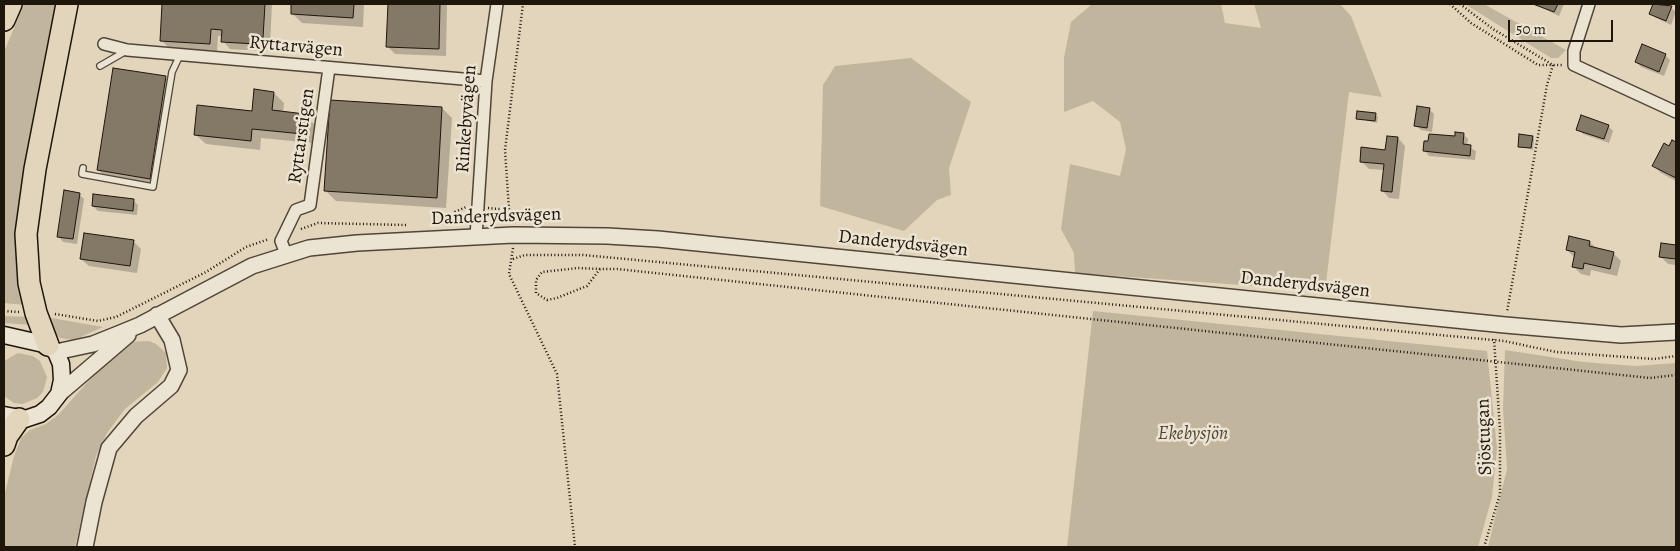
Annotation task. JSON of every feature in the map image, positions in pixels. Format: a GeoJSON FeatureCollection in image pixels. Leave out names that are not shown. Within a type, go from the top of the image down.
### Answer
{"type":"FeatureCollection","features":[{"type":"Feature","properties":{"kind":"highway"},"geometry":{"type":"LineString","coordinates":[[4,20],[11,4]]}},
{"type":"Feature","properties":{"kind":"highway"},"geometry":{"type":"LineString","coordinates":[[52,349],[36,313],[29,283],[26,234],[35,169],[67,4]]}},
{"type":"Feature","properties":{"kind":"highway"},"geometry":{"type":"LineString","coordinates":[[4,445],[11,417]]}},
{"type":"Feature","properties":{"kind":"main road"},"geometry":{"type":"LineString","coordinates":[[4,335],[20,338],[52,349],[61,364],[62,380],[59,394],[49,407],[40,414],[11,417]]}},
{"type":"Feature","properties":{"kind":"main road"},"geometry":{"type":"LineString","coordinates":[[4,345],[20,338]]}},
{"type":"Feature","properties":{"kind":"street","name":"Rinkebyvägen"},"geometry":{"type":"LineString","coordinates":[[476,237],[486,81],[497,4]]}},
{"type":"Feature","properties":{"kind":"street"},"geometry":{"type":"LineString","coordinates":[[1589,4],[1574,51],[1574,65],[1676,112]]}},
{"type":"Feature","properties":{"kind":"street","name":"Ryttarvägen"},"geometry":{"type":"LineString","coordinates":[[104,44],[128,50],[486,81]]}},
{"type":"Feature","properties":{"kind":"street","name":"Ryttarstigen"},"geometry":{"type":"LineString","coordinates":[[286,254],[282,241],[296,210],[310,205],[329,68]]}},
{"type":"Feature","properties":{"kind":"street","name":"Danderydsvägen"},"geometry":{"type":"LineString","coordinates":[[52,349],[93,344],[140,325],[252,266],[309,248],[357,243],[476,237],[570,235],[658,239],[1621,335],[1676,332]]}},
{"type":"Feature","properties":{"kind":"street"},"geometry":{"type":"LineString","coordinates":[[85,547],[94,502],[109,448],[136,416],[171,386],[179,370],[172,340],[158,315]]}},
{"type":"Feature","properties":{"kind":"street","name":"Danderydsvägen"},"geometry":{"type":"LineString","coordinates":[[59,394],[140,325]]}},
{"type":"Feature","properties":{"kind":"lane"},"geometry":{"type":"LineString","coordinates":[[100,66],[128,50]]}},
{"type":"Feature","properties":{"kind":"lane"},"geometry":{"type":"LineString","coordinates":[[83,168],[82,174],[154,187],[172,72],[180,55]]}},
{"type":"Feature","properties":{"kind":"path"},"geometry":{"type":"LineString","coordinates":[[509,210],[505,150],[523,4]]}},
{"type":"Feature","properties":{"kind":"path"},"geometry":{"type":"LineString","coordinates":[[1450,4],[1471,23],[1538,65],[1574,65]]}},
{"type":"Feature","properties":{"kind":"path"},"geometry":{"type":"LineString","coordinates":[[1460,4],[1493,30],[1553,65]]}},
{"type":"Feature","properties":{"kind":"path"},"geometry":{"type":"LineString","coordinates":[[1504,341],[1500,324],[1547,84],[1553,65]]}},
{"type":"Feature","properties":{"kind":"path"},"geometry":{"type":"LineString","coordinates":[[574,547],[557,374],[509,274],[513,258],[525,255],[583,256],[1494,340],[1556,352],[1654,359],[1676,356]]}},
{"type":"Feature","properties":{"kind":"path"},"geometry":{"type":"LineString","coordinates":[[600,269],[587,286],[557,298],[548,300],[536,293],[536,280],[542,272],[578,268],[600,269],[1495,360],[1650,378],[1676,375]]}},
{"type":"Feature","properties":{"kind":"path","name":"Sjöstugan"},"geometry":{"type":"LineString","coordinates":[[1484,547],[1500,494],[1500,430],[1494,340],[1500,324]]}},
{"type":"Feature","properties":{"kind":"green space"},"geometry":{"type":"Polygon","coordinates":[[[24,4],[57,4],[25,175],[25,305],[4,303],[4,52],[24,4]]]}},
{"type":"Feature","properties":{"kind":"green space"},"geometry":{"type":"Polygon","coordinates":[[[1092,4],[1221,4],[1225,23],[1261,28],[1254,4],[1340,4],[1351,16],[1382,97],[1349,92],[1325,291],[1075,273],[1074,253],[1061,229],[1070,164],[1120,176],[1126,149],[1120,122],[1093,101],[1064,112],[1064,58],[1071,22],[1092,4]]]}},
{"type":"Feature","properties":{"kind":"green space"},"geometry":{"type":"Polygon","coordinates":[[[1465,4],[1484,4],[1566,50],[1558,58],[1551,58],[1465,4]]]}},
{"type":"Feature","properties":{"kind":"green space"},"geometry":{"type":"Polygon","coordinates":[[[911,58],[971,102],[949,168],[951,195],[937,200],[904,231],[820,206],[823,85],[835,66],[911,58]]]}},
{"type":"Feature","properties":{"kind":"green space","name":"Ekebysjön"},"geometry":{"type":"Polygon","coordinates":[[[1093,311],[1487,351],[1497,448],[1492,497],[1478,547],[1067,547],[1093,311]]]}},
{"type":"Feature","properties":{"kind":"green space"},"geometry":{"type":"Polygon","coordinates":[[[4,316],[29,317],[32,325],[4,323],[4,316]]]}},
{"type":"Feature","properties":{"kind":"green space"},"geometry":{"type":"Polygon","coordinates":[[[46,317],[103,327],[74,340],[60,338],[52,330],[46,317]]]}},
{"type":"Feature","properties":{"kind":"green space"},"geometry":{"type":"Polygon","coordinates":[[[149,341],[156,344],[166,353],[167,368],[158,382],[125,409],[107,433],[96,456],[75,547],[4,547],[4,497],[14,456],[21,438],[30,430],[46,424],[59,414],[109,358],[128,342],[149,341]]]}},
{"type":"Feature","properties":{"kind":"green space"},"geometry":{"type":"Polygon","coordinates":[[[1505,350],[1583,362],[1636,366],[1676,363],[1676,547],[1488,547],[1507,469],[1503,409],[1505,350]]]}},
{"type":"Feature","properties":{"kind":"green space"},"geometry":{"type":"Polygon","coordinates":[[[18,353],[33,356],[40,361],[47,377],[43,392],[37,398],[23,404],[14,403],[4,396],[4,361],[18,353]]]}},
{"type":"Feature","properties":{"kind":"building"},"geometry":{"type":"Polygon","coordinates":[[[162,4],[265,4],[263,38],[258,34],[257,44],[221,42],[222,30],[211,29],[210,44],[160,41],[162,4]]]}},
{"type":"Feature","properties":{"kind":"building"},"geometry":{"type":"Polygon","coordinates":[[[291,4],[354,4],[353,18],[291,14],[291,4]]]}},
{"type":"Feature","properties":{"kind":"building"},"geometry":{"type":"Polygon","coordinates":[[[388,4],[440,4],[439,49],[386,47],[388,4]]]}},
{"type":"Feature","properties":{"kind":"building"},"geometry":{"type":"Polygon","coordinates":[[[1533,4],[1558,4],[1554,12],[1533,4]]]}},
{"type":"Feature","properties":{"kind":"building"},"geometry":{"type":"Polygon","coordinates":[[[1653,4],[1672,6],[1666,21],[1649,14],[1653,4]]]}},
{"type":"Feature","properties":{"kind":"building"},"geometry":{"type":"Polygon","coordinates":[[[1642,44],[1666,54],[1659,72],[1635,62],[1642,44]]]}},
{"type":"Feature","properties":{"kind":"building"},"geometry":{"type":"Polygon","coordinates":[[[113,68],[166,76],[150,179],[97,170],[113,68]]]}},
{"type":"Feature","properties":{"kind":"building"},"geometry":{"type":"Polygon","coordinates":[[[254,89],[274,92],[272,110],[305,114],[303,134],[252,129],[251,141],[194,135],[197,105],[252,111],[254,89]]]}},
{"type":"Feature","properties":{"kind":"building"},"geometry":{"type":"Polygon","coordinates":[[[330,100],[442,107],[437,198],[324,191],[330,100]]]}},
{"type":"Feature","properties":{"kind":"building"},"geometry":{"type":"Polygon","coordinates":[[[1417,106],[1430,108],[1427,128],[1414,126],[1417,106]]]}},
{"type":"Feature","properties":{"kind":"building"},"geometry":{"type":"Polygon","coordinates":[[[1357,111],[1376,113],[1375,121],[1356,119],[1357,111]]]}},
{"type":"Feature","properties":{"kind":"building"},"geometry":{"type":"Polygon","coordinates":[[[1581,115],[1609,125],[1604,139],[1576,130],[1581,115]]]}},
{"type":"Feature","properties":{"kind":"building"},"geometry":{"type":"Polygon","coordinates":[[[1455,132],[1464,133],[1463,144],[1471,145],[1470,156],[1423,151],[1424,141],[1428,141],[1429,134],[1455,136],[1455,132]]]}},
{"type":"Feature","properties":{"kind":"building"},"geometry":{"type":"Polygon","coordinates":[[[1519,134],[1533,136],[1531,148],[1518,147],[1519,134]]]}},
{"type":"Feature","properties":{"kind":"building"},"geometry":{"type":"Polygon","coordinates":[[[1387,136],[1398,137],[1392,192],[1381,191],[1384,164],[1360,162],[1361,147],[1385,150],[1387,136]]]}},
{"type":"Feature","properties":{"kind":"building"},"geometry":{"type":"Polygon","coordinates":[[[1672,140],[1676,142],[1676,178],[1652,166],[1664,143],[1669,146],[1672,140]]]}},
{"type":"Feature","properties":{"kind":"building"},"geometry":{"type":"Polygon","coordinates":[[[64,190],[80,193],[73,239],[57,237],[64,190]]]}},
{"type":"Feature","properties":{"kind":"building"},"geometry":{"type":"Polygon","coordinates":[[[93,194],[134,199],[133,211],[92,206],[93,194]]]}},
{"type":"Feature","properties":{"kind":"building"},"geometry":{"type":"Polygon","coordinates":[[[84,233],[134,240],[130,266],[80,259],[84,233]]]}},
{"type":"Feature","properties":{"kind":"building"},"geometry":{"type":"Polygon","coordinates":[[[1569,236],[1590,241],[1589,246],[1614,252],[1610,269],[1584,263],[1583,269],[1572,267],[1575,252],[1566,250],[1569,236]]]}},
{"type":"Feature","properties":{"kind":"building"},"geometry":{"type":"Polygon","coordinates":[[[1661,243],[1676,245],[1676,259],[1659,257],[1661,243]]]}}]}
